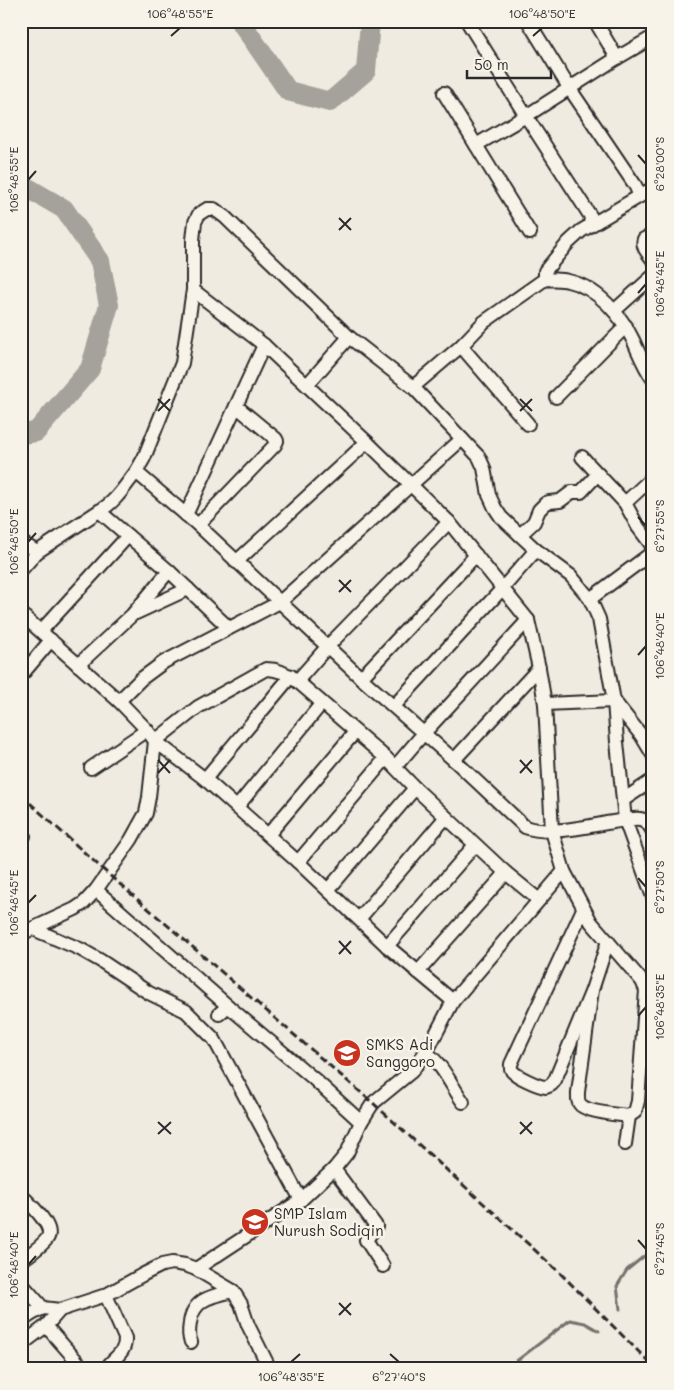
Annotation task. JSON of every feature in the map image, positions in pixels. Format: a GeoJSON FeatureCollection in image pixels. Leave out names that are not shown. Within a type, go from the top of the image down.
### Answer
{"type":"FeatureCollection","features":[{"type":"Feature","properties":{"kind":"street"},"geometry":{"type":"LineString","coordinates":[[467,21],[591,217],[590,225]]}},
{"type":"Feature","properties":{"kind":"street"},"geometry":{"type":"LineString","coordinates":[[528,21],[570,89],[635,185],[645,193],[581,231],[568,243],[545,271],[545,279]]}},
{"type":"Feature","properties":{"kind":"street"},"geometry":{"type":"LineString","coordinates":[[595,21],[617,58]]}},
{"type":"Feature","properties":{"kind":"street"},"geometry":{"type":"LineString","coordinates":[[476,145],[653,37]]}},
{"type":"Feature","properties":{"kind":"street"},"geometry":{"type":"LineString","coordinates":[[444,94],[530,233]]}},
{"type":"Feature","properties":{"kind":"street"},"geometry":{"type":"LineString","coordinates":[[21,570],[37,552],[98,511],[104,509],[118,495],[136,472],[144,458],[182,363],[193,290],[195,222],[199,214],[207,209],[214,209],[265,254],[349,337],[413,387],[480,457],[489,496],[495,508],[509,526],[536,550],[571,576],[590,599],[599,619],[614,701],[616,742],[625,820],[653,897]]}},
{"type":"Feature","properties":{"kind":"street"},"geometry":{"type":"LineString","coordinates":[[653,235],[642,242],[653,260]]}},
{"type":"Feature","properties":{"kind":"street"},"geometry":{"type":"LineString","coordinates":[[614,310],[653,276]]}},
{"type":"Feature","properties":{"kind":"street"},"geometry":{"type":"LineString","coordinates":[[413,387],[461,346],[484,322],[545,279],[569,281],[585,287],[599,296],[614,310],[626,326],[651,373]]}},
{"type":"Feature","properties":{"kind":"street"},"geometry":{"type":"LineString","coordinates":[[193,290],[264,345],[367,442],[448,522],[528,620],[545,704],[552,831],[564,871],[591,922],[642,981],[646,990],[638,1101],[635,1112],[629,1116],[589,1109],[581,1106],[578,1100],[592,990]]}},
{"type":"Feature","properties":{"kind":"street"},"geometry":{"type":"LineString","coordinates":[[556,397],[626,326]]}},
{"type":"Feature","properties":{"kind":"street"},"geometry":{"type":"LineString","coordinates":[[307,385],[349,337]]}},
{"type":"Feature","properties":{"kind":"street"},"geometry":{"type":"LineString","coordinates":[[186,515],[264,345]]}},
{"type":"Feature","properties":{"kind":"street"},"geometry":{"type":"LineString","coordinates":[[461,346],[528,424]]}},
{"type":"Feature","properties":{"kind":"street"},"geometry":{"type":"LineString","coordinates":[[198,525],[277,442],[276,439],[236,406]]}},
{"type":"Feature","properties":{"kind":"street"},"geometry":{"type":"LineString","coordinates":[[119,701],[141,679],[164,662],[280,602],[462,439]]}},
{"type":"Feature","properties":{"kind":"street"},"geometry":{"type":"LineString","coordinates":[[236,562],[367,442]]}},
{"type":"Feature","properties":{"kind":"street"},"geometry":{"type":"LineString","coordinates":[[582,457],[625,503],[638,527],[653,548]]}},
{"type":"Feature","properties":{"kind":"street"},"geometry":{"type":"LineString","coordinates":[[136,472],[198,525],[361,678],[454,760],[525,827],[535,830],[552,831],[641,819],[647,822],[653,832]]}},
{"type":"Feature","properties":{"kind":"street"},"geometry":{"type":"LineString","coordinates":[[520,535],[534,522],[539,510],[546,503],[560,501],[572,492],[581,492],[598,474]]}},
{"type":"Feature","properties":{"kind":"street"},"geometry":{"type":"LineString","coordinates":[[625,503],[653,477]]}},
{"type":"Feature","properties":{"kind":"street"},"geometry":{"type":"LineString","coordinates":[[98,511],[169,571],[229,628]]}},
{"type":"Feature","properties":{"kind":"street"},"geometry":{"type":"LineString","coordinates":[[205,779],[294,678],[328,646],[448,522]]}},
{"type":"Feature","properties":{"kind":"street"},"geometry":{"type":"LineString","coordinates":[[41,631],[128,536]]}},
{"type":"Feature","properties":{"kind":"street"},"geometry":{"type":"LineString","coordinates":[[21,542],[37,552]]}},
{"type":"Feature","properties":{"kind":"street"},"geometry":{"type":"LineString","coordinates":[[394,706],[536,550]]}},
{"type":"Feature","properties":{"kind":"street"},"geometry":{"type":"LineString","coordinates":[[590,599],[653,552]]}},
{"type":"Feature","properties":{"kind":"street"},"geometry":{"type":"LineString","coordinates":[[361,678],[476,555]]}},
{"type":"Feature","properties":{"kind":"street"},"geometry":{"type":"LineString","coordinates":[[78,665],[132,615],[169,571]]}},
{"type":"Feature","properties":{"kind":"street"},"geometry":{"type":"LineString","coordinates":[[132,615],[188,589]]}},
{"type":"Feature","properties":{"kind":"street"},"geometry":{"type":"LineString","coordinates":[[21,614],[119,701],[151,735],[237,807],[387,946],[453,1001]]}},
{"type":"Feature","properties":{"kind":"street"},"geometry":{"type":"LineString","coordinates":[[298,862],[390,763],[424,733],[528,620]]}},
{"type":"Feature","properties":{"kind":"street"},"geometry":{"type":"LineString","coordinates":[[24,672],[51,640]]}},
{"type":"Feature","properties":{"kind":"street"},"geometry":{"type":"LineString","coordinates":[[454,760],[539,668]]}},
{"type":"Feature","properties":{"kind":"street"},"geometry":{"type":"LineString","coordinates":[[91,768],[151,735],[198,706],[266,670],[277,669],[294,678],[390,763],[506,874],[539,900]]}},
{"type":"Feature","properties":{"kind":"street"},"geometry":{"type":"LineString","coordinates":[[545,704],[614,701]]}},
{"type":"Feature","properties":{"kind":"street"},"geometry":{"type":"LineString","coordinates":[[614,701],[641,735],[653,755]]}},
{"type":"Feature","properties":{"kind":"street"},"geometry":{"type":"LineString","coordinates":[[237,807],[322,703]]}},
{"type":"Feature","properties":{"kind":"street"},"geometry":{"type":"LineString","coordinates":[[268,835],[355,732]]}},
{"type":"Feature","properties":{"kind":"street"},"geometry":{"type":"LineString","coordinates":[[27,932],[84,903],[96,890],[131,840],[146,813],[149,797],[151,735]]}},
{"type":"Feature","properties":{"kind":"street"},"geometry":{"type":"LineString","coordinates":[[623,800],[653,780]]}},
{"type":"Feature","properties":{"kind":"street"},"geometry":{"type":"LineString","coordinates":[[328,890],[415,788]]}},
{"type":"Feature","properties":{"kind":"street"},"geometry":{"type":"LineString","coordinates":[[359,919],[446,817]]}},
{"type":"Feature","properties":{"kind":"street"},"geometry":{"type":"LineString","coordinates":[[387,946],[475,844]]}},
{"type":"Feature","properties":{"kind":"street"},"geometry":{"type":"LineString","coordinates":[[196,1269],[301,1200],[334,1169],[346,1153],[361,1122],[373,1103],[412,1071],[426,1052],[453,1001],[564,871]]}},
{"type":"Feature","properties":{"kind":"street"},"geometry":{"type":"LineString","coordinates":[[418,972],[506,874]]}},
{"type":"Feature","properties":{"kind":"street"},"geometry":{"type":"LineString","coordinates":[[96,890],[224,1010],[314,1079],[361,1122]]}},
{"type":"Feature","properties":{"kind":"street"},"geometry":{"type":"LineString","coordinates":[[583,909],[511,1064],[512,1071],[518,1076],[540,1086],[547,1087],[552,1085],[592,990],[608,941]]}},
{"type":"Feature","properties":{"kind":"street"},"geometry":{"type":"LineString","coordinates":[[27,932],[80,949],[150,993],[186,1011],[204,1028],[214,1039],[301,1200]]}},
{"type":"Feature","properties":{"kind":"street"},"geometry":{"type":"LineString","coordinates":[[426,1052],[441,1066],[463,1102]]}},
{"type":"Feature","properties":{"kind":"street"},"geometry":{"type":"LineString","coordinates":[[624,1144],[629,1116]]}},
{"type":"Feature","properties":{"kind":"street"},"geometry":{"type":"LineString","coordinates":[[334,1169],[376,1226],[366,1240],[383,1266]]}},
{"type":"Feature","properties":{"kind":"street"},"geometry":{"type":"LineString","coordinates":[[21,1195],[44,1220],[49,1228],[50,1235],[47,1240],[21,1261]]}},
{"type":"Feature","properties":{"kind":"street"},"geometry":{"type":"LineString","coordinates":[[21,1304],[26,1319],[43,1308],[60,1310],[106,1295],[162,1265],[179,1264],[196,1269],[234,1291],[241,1304],[248,1325],[270,1369]]}},
{"type":"Feature","properties":{"kind":"street"},"geometry":{"type":"LineString","coordinates":[[21,1283],[43,1308]]}},
{"type":"Feature","properties":{"kind":"street"},"geometry":{"type":"LineString","coordinates":[[190,1342],[193,1310],[199,1303],[206,1298],[234,1291]]}},
{"type":"Feature","properties":{"kind":"street"},"geometry":{"type":"LineString","coordinates":[[106,1295],[125,1344],[123,1350],[108,1364],[106,1369]]}},
{"type":"Feature","properties":{"kind":"street"},"geometry":{"type":"LineString","coordinates":[[21,1345],[46,1326],[60,1310]]}},
{"type":"Feature","properties":{"kind":"street"},"geometry":{"type":"LineString","coordinates":[[46,1326],[78,1367]]}},
{"type":"Feature","properties":{"kind":"waterway"},"geometry":{"type":"LineString","coordinates":[[240,21],[288,91],[330,102],[366,71],[370,21]]}},
{"type":"Feature","properties":{"kind":"waterway"},"geometry":{"type":"LineString","coordinates":[[21,184],[64,209],[100,261],[109,305],[90,369],[36,432],[21,434]]}},
{"type":"Feature","properties":{"kind":"waterway"},"geometry":{"type":"LineString","coordinates":[[620,1309],[617,1286],[627,1270],[653,1249]]}},
{"type":"Feature","properties":{"kind":"waterway"},"geometry":{"type":"LineString","coordinates":[[506,1369],[570,1320],[585,1323],[599,1331]]}},
{"type":"Feature","properties":{"kind":"railway"},"geometry":{"type":"LineString","coordinates":[[21,795],[107,873],[373,1103],[559,1272],[653,1366]]}},
{"type":"Feature","properties":{"kind":"place","name":"SMKS Adi Sanggoro"},"geometry":{"type":"Point","coordinates":[347,1053]}},
{"type":"Feature","properties":{"kind":"place","name":"SMP Islam Nurush Sodiqin"},"geometry":{"type":"Point","coordinates":[255,1222]}}]}
